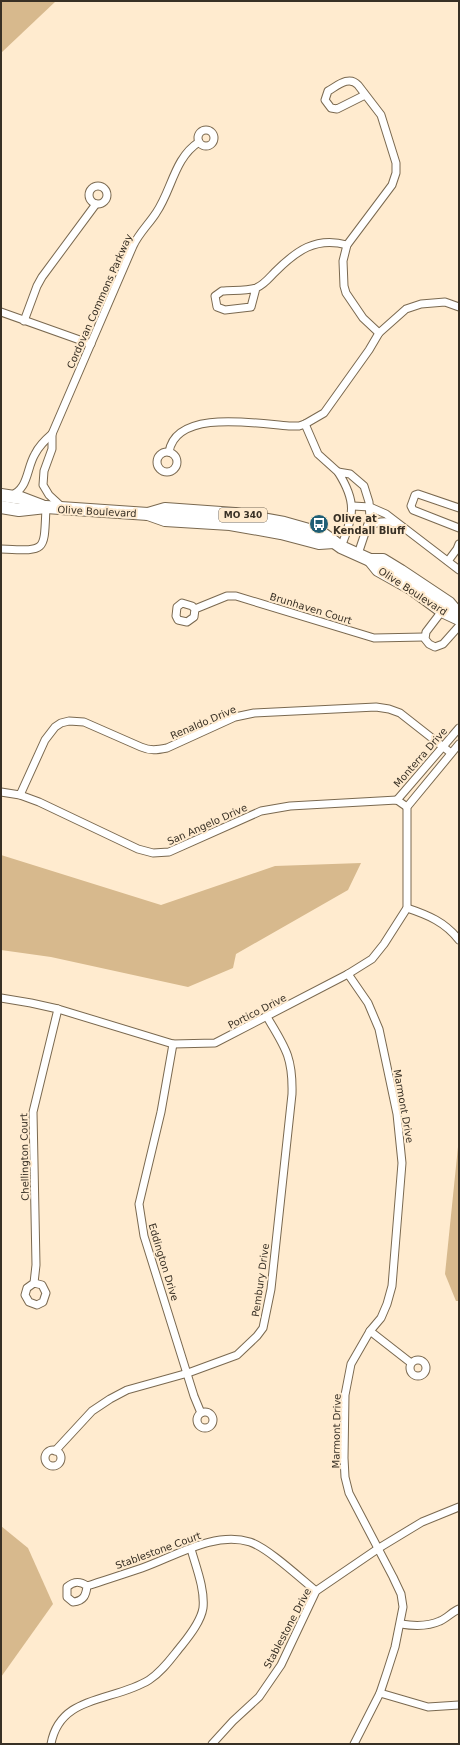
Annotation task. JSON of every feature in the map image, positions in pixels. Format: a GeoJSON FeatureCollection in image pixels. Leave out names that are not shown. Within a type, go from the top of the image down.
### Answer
{"type":"FeatureCollection","features":[{"type":"Feature","properties":{"kind":"main road","name":"Olive Boulevard"},"geometry":{"type":"LineString","coordinates":[[4,496],[21,498],[46,507]]}},
{"type":"Feature","properties":{"kind":"main road","name":"Olive Boulevard"},"geometry":{"type":"LineString","coordinates":[[1,507],[19,510],[46,507],[148,514],[165,520],[230,524],[275,532],[319,543],[338,545],[370,560],[378,570],[412,589],[442,611],[459,619]]}},
{"type":"Feature","properties":{"kind":"main road","name":"Olive Boulevard"},"geometry":{"type":"LineString","coordinates":[[370,560],[383,560],[419,581],[449,603],[459,615]]}},
{"type":"Feature","properties":{"kind":"street"},"geometry":{"type":"LineString","coordinates":[[365,95],[337,109],[331,108],[325,100],[328,92],[350,81],[355,83],[365,95],[381,115],[394,153],[396,173],[392,185],[347,245],[343,261],[343,275],[346,293],[363,318],[378,333]]}},
{"type":"Feature","properties":{"kind":"street","name":"Cordovan Commons Parkway"},"geometry":{"type":"LineString","coordinates":[[4,496],[15,494],[23,487],[27,480],[30,465],[35,452],[52,434],[139,233],[156,214],[182,158],[191,147],[199,142]]}},
{"type":"Feature","properties":{"kind":"street"},"geometry":{"type":"LineString","coordinates":[[24,321],[42,277],[96,204]]}},
{"type":"Feature","properties":{"kind":"street"},"geometry":{"type":"LineString","coordinates":[[256,288],[251,307],[229,310],[220,309],[215,301],[215,296],[222,291],[256,288],[265,282],[288,259],[302,249],[323,242],[337,242],[347,245]]}},
{"type":"Feature","properties":{"kind":"street"},"geometry":{"type":"LineString","coordinates":[[170,452],[170,445],[174,439],[185,430],[201,423],[213,421],[289,426],[306,424],[324,413],[369,350],[378,333],[406,309],[421,304],[445,302],[459,307]]}},
{"type":"Feature","properties":{"kind":"street"},"geometry":{"type":"LineString","coordinates":[[1,312],[91,344]]}},
{"type":"Feature","properties":{"kind":"street"},"geometry":{"type":"LineString","coordinates":[[306,424],[318,454],[338,472],[348,488],[353,506],[350,527],[338,545]]}},
{"type":"Feature","properties":{"kind":"street","name":"Cordovan Commons Parkway"},"geometry":{"type":"LineString","coordinates":[[52,434],[52,449],[44,471],[43,485],[49,495],[66,509]]}},
{"type":"Feature","properties":{"kind":"street"},"geometry":{"type":"LineString","coordinates":[[338,472],[350,474],[364,486],[370,506],[370,518],[358,554]]}},
{"type":"Feature","properties":{"kind":"street"},"geometry":{"type":"LineString","coordinates":[[459,508],[418,494],[415,494],[411,506],[413,510],[459,528]]}},
{"type":"Feature","properties":{"kind":"street"},"geometry":{"type":"LineString","coordinates":[[353,506],[370,506],[386,514],[459,570]]}},
{"type":"Feature","properties":{"kind":"street"},"geometry":{"type":"LineString","coordinates":[[1,549],[30,551],[36,550],[41,546],[44,542],[46,507]]}},
{"type":"Feature","properties":{"kind":"street"},"geometry":{"type":"LineString","coordinates":[[367,527],[382,521],[398,524]]}},
{"type":"Feature","properties":{"kind":"street"},"geometry":{"type":"LineString","coordinates":[[448,561],[458,548]]}},
{"type":"Feature","properties":{"kind":"street","name":"Brunhaven Court"},"geometry":{"type":"LineString","coordinates":[[195,609],[227,596],[236,596],[374,638],[405,639],[424,637]]}},
{"type":"Feature","properties":{"kind":"street"},"geometry":{"type":"LineString","coordinates":[[442,611],[428,629],[424,637],[429,644],[432,646],[443,644],[459,626]]}},
{"type":"Feature","properties":{"kind":"street","name":"Renaldo Drive"},"geometry":{"type":"LineString","coordinates":[[20,795],[49,734],[55,727],[69,721],[84,722],[148,750],[156,750],[167,748],[235,717],[254,713],[376,707],[389,709],[400,713],[451,753]]}},
{"type":"Feature","properties":{"kind":"street","name":"Monterra Drive"},"geometry":{"type":"LineString","coordinates":[[397,800],[459,728]]}},
{"type":"Feature","properties":{"kind":"street","name":"Monterra Drive"},"geometry":{"type":"LineString","coordinates":[[407,807],[459,744]]}},
{"type":"Feature","properties":{"kind":"street","name":"San Angelo Drive"},"geometry":{"type":"LineString","coordinates":[[1,792],[20,795],[39,802],[138,848],[153,853],[169,852],[267,810],[290,806],[397,800]]}},
{"type":"Feature","properties":{"kind":"street"},"geometry":{"type":"LineString","coordinates":[[397,800],[407,807],[406,908],[446,925],[459,940]]}},
{"type":"Feature","properties":{"kind":"street","name":"Portico Drive"},"geometry":{"type":"LineString","coordinates":[[1,998],[58,1009],[173,1044],[215,1043],[348,974],[372,959],[384,944],[406,908]]}},
{"type":"Feature","properties":{"kind":"street","name":"Marmont Drive"},"geometry":{"type":"LineString","coordinates":[[348,974],[365,997],[379,1029],[397,1114],[402,1163],[392,1286],[381,1318],[370,1331],[351,1364],[345,1395],[344,1458],[345,1477],[349,1494],[360,1517],[379,1548],[401,1594],[403,1607],[395,1647],[380,1693],[354,1744]]}},
{"type":"Feature","properties":{"kind":"street","name":"Chellington Court"},"geometry":{"type":"LineString","coordinates":[[34,1283],[36,1265],[33,1112],[58,1009]]}},
{"type":"Feature","properties":{"kind":"street","name":"Pembury Drive"},"geometry":{"type":"LineString","coordinates":[[55,1451],[92,1411],[110,1399],[127,1390],[188,1373],[237,1355],[258,1336],[263,1328],[272,1281],[293,1078],[291,1064],[285,1047],[267,1017]]}},
{"type":"Feature","properties":{"kind":"street","name":"Eddington Drive"},"geometry":{"type":"LineString","coordinates":[[173,1044],[161,1112],[139,1204],[144,1236],[194,1396],[201,1413]]}},
{"type":"Feature","properties":{"kind":"street"},"geometry":{"type":"LineString","coordinates":[[370,1331],[411,1363]]}},
{"type":"Feature","properties":{"kind":"street","name":"Stablestone Drive"},"geometry":{"type":"LineString","coordinates":[[212,1744],[233,1721],[259,1697],[281,1665],[316,1591],[379,1548],[422,1522],[459,1506]]}},
{"type":"Feature","properties":{"kind":"street","name":"Stablestone Court"},"geometry":{"type":"LineString","coordinates":[[87,1586],[143,1568],[208,1542],[235,1540],[250,1542],[263,1548],[316,1591]]}},
{"type":"Feature","properties":{"kind":"street"},"geometry":{"type":"LineString","coordinates":[[51,1744],[56,1728],[64,1715],[77,1707],[139,1685],[150,1679],[171,1659],[192,1632],[203,1609],[203,1592],[191,1549]]}},
{"type":"Feature","properties":{"kind":"street"},"geometry":{"type":"LineString","coordinates":[[400,1624],[416,1626],[429,1624],[440,1621],[459,1609]]}},
{"type":"Feature","properties":{"kind":"street"},"geometry":{"type":"LineString","coordinates":[[380,1693],[428,1707],[459,1705]]}},
{"type":"Feature","properties":{"kind":"shaded area"},"geometry":{"type":"Polygon","coordinates":[[[1,1],[56,1],[1,53],[1,1]]]}},
{"type":"Feature","properties":{"kind":"shaded area"},"geometry":{"type":"Polygon","coordinates":[[[1,855],[161,905],[275,866],[361,863],[348,890],[236,954],[233,968],[188,987],[51,957],[1,950],[1,855]]]}},
{"type":"Feature","properties":{"kind":"shaded area"},"geometry":{"type":"Polygon","coordinates":[[[459,1137],[459,1301],[456,1301],[445,1274],[459,1137]]]}},
{"type":"Feature","properties":{"kind":"shaded area"},"geometry":{"type":"Polygon","coordinates":[[[1,1526],[28,1548],[53,1604],[1,1677],[1,1526]]]}},
{"type":"Feature","properties":{"kind":"place","name":"Olive at Kendall Bluff"},"geometry":{"type":"Point","coordinates":[319,524]}}]}
